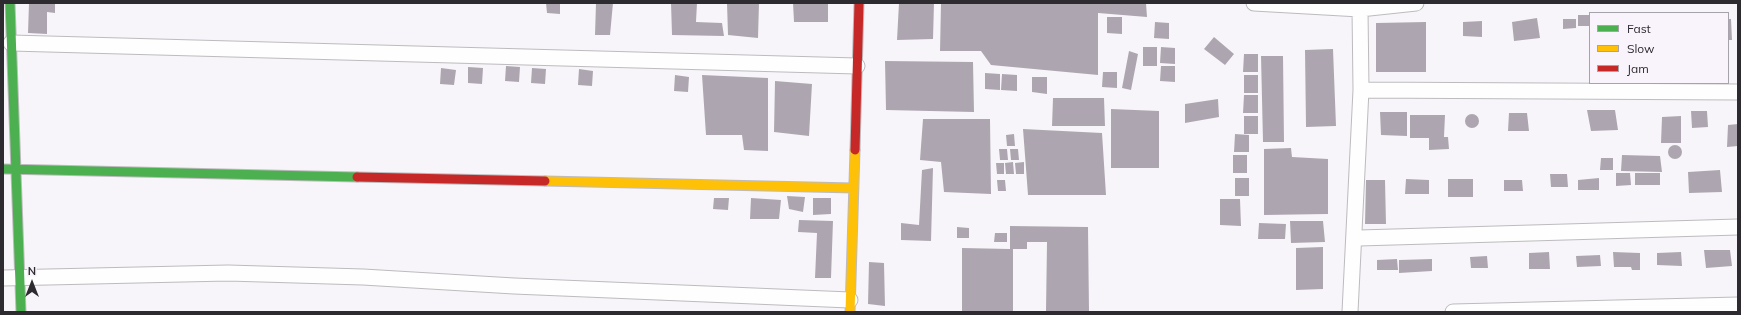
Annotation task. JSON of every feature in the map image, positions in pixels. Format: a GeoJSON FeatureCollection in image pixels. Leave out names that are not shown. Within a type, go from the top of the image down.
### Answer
{"type":"FeatureCollection","features":[{"type":"Feature","properties":{"kind":"street"},"geometry":{"type":"LineString","coordinates":[[10,3],[11,43],[7,59],[16,169],[21,312]]}},
{"type":"Feature","properties":{"kind":"street"},"geometry":{"type":"LineString","coordinates":[[3,278],[228,273],[364,277],[850,306],[859,3]]}},
{"type":"Feature","properties":{"kind":"street"},"geometry":{"type":"LineString","coordinates":[[1254,3],[1360,9],[1416,3]]}},
{"type":"Feature","properties":{"kind":"street"},"geometry":{"type":"LineString","coordinates":[[1350,312],[1361,90],[1360,9]]}},
{"type":"Feature","properties":{"kind":"street"},"geometry":{"type":"LineString","coordinates":[[11,43],[858,66]]}},
{"type":"Feature","properties":{"kind":"street"},"geometry":{"type":"LineString","coordinates":[[1361,90],[1738,92]]}},
{"type":"Feature","properties":{"kind":"street"},"geometry":{"type":"LineString","coordinates":[[3,169],[854,188]]}},
{"type":"Feature","properties":{"kind":"street"},"geometry":{"type":"LineString","coordinates":[[1359,238],[1738,227]]}},
{"type":"Feature","properties":{"kind":"street"},"geometry":{"type":"LineString","coordinates":[[1453,312],[1738,305]]}},
{"type":"Feature","properties":{"kind":"building"},"geometry":{"type":"Polygon","coordinates":[[[29,3],[55,3],[55,13],[47,12],[47,34],[28,33],[29,3]]]}},
{"type":"Feature","properties":{"kind":"building"},"geometry":{"type":"Polygon","coordinates":[[[546,3],[560,3],[560,14],[547,13],[546,3]]]}},
{"type":"Feature","properties":{"kind":"building"},"geometry":{"type":"Polygon","coordinates":[[[596,3],[613,3],[610,35],[595,35],[596,3]]]}},
{"type":"Feature","properties":{"kind":"building"},"geometry":{"type":"Polygon","coordinates":[[[671,3],[697,3],[696,22],[722,23],[724,36],[672,35],[671,3]]]}},
{"type":"Feature","properties":{"kind":"building"},"geometry":{"type":"Polygon","coordinates":[[[727,3],[759,3],[758,38],[728,35],[727,3]]]}},
{"type":"Feature","properties":{"kind":"building"},"geometry":{"type":"Polygon","coordinates":[[[793,3],[828,3],[828,22],[794,22],[793,3]]]}},
{"type":"Feature","properties":{"kind":"building"},"geometry":{"type":"Polygon","coordinates":[[[899,3],[934,3],[933,39],[897,40],[899,3]]]}},
{"type":"Feature","properties":{"kind":"building"},"geometry":{"type":"Polygon","coordinates":[[[941,3],[1146,3],[1147,17],[1098,13],[1098,75],[991,65],[981,51],[940,51],[941,3]]]}},
{"type":"Feature","properties":{"kind":"building"},"geometry":{"type":"Polygon","coordinates":[[[1578,15],[1589,15],[1589,26],[1578,26],[1578,15]]]}},
{"type":"Feature","properties":{"kind":"building"},"geometry":{"type":"Polygon","coordinates":[[[1107,17],[1122,17],[1122,34],[1107,33],[1107,17]]]}},
{"type":"Feature","properties":{"kind":"building"},"geometry":{"type":"Polygon","coordinates":[[[1537,18],[1540,38],[1514,41],[1512,22],[1537,18]]]}},
{"type":"Feature","properties":{"kind":"building"},"geometry":{"type":"Polygon","coordinates":[[[1563,19],[1576,19],[1576,28],[1563,29],[1563,19]]]}},
{"type":"Feature","properties":{"kind":"building"},"geometry":{"type":"Polygon","coordinates":[[[1729,19],[1731,19],[1732,40],[1729,40],[1729,19]]]}},
{"type":"Feature","properties":{"kind":"building"},"geometry":{"type":"Polygon","coordinates":[[[1482,21],[1482,37],[1463,36],[1463,22],[1482,21]]]}},
{"type":"Feature","properties":{"kind":"building"},"geometry":{"type":"Polygon","coordinates":[[[1155,22],[1169,23],[1169,39],[1154,38],[1155,22]]]}},
{"type":"Feature","properties":{"kind":"building"},"geometry":{"type":"Polygon","coordinates":[[[1426,22],[1426,72],[1376,72],[1376,23],[1426,22]]]}},
{"type":"Feature","properties":{"kind":"building"},"geometry":{"type":"Polygon","coordinates":[[[1214,37],[1234,54],[1225,65],[1204,49],[1214,37]]]}},
{"type":"Feature","properties":{"kind":"building"},"geometry":{"type":"Polygon","coordinates":[[[1143,47],[1157,47],[1157,66],[1143,66],[1143,47]]]}},
{"type":"Feature","properties":{"kind":"building"},"geometry":{"type":"Polygon","coordinates":[[[1161,47],[1175,48],[1175,64],[1160,63],[1161,47]]]}},
{"type":"Feature","properties":{"kind":"building"},"geometry":{"type":"Polygon","coordinates":[[[1333,49],[1336,126],[1306,127],[1305,50],[1333,49]]]}},
{"type":"Feature","properties":{"kind":"building"},"geometry":{"type":"Polygon","coordinates":[[[1129,51],[1138,54],[1131,90],[1122,88],[1129,51]]]}},
{"type":"Feature","properties":{"kind":"building"},"geometry":{"type":"Polygon","coordinates":[[[1244,54],[1258,54],[1258,72],[1243,72],[1244,54]]]}},
{"type":"Feature","properties":{"kind":"building"},"geometry":{"type":"Polygon","coordinates":[[[1261,56],[1283,56],[1284,142],[1263,142],[1261,56]]]}},
{"type":"Feature","properties":{"kind":"building"},"geometry":{"type":"Polygon","coordinates":[[[885,61],[973,62],[974,112],[886,110],[885,61]]]}},
{"type":"Feature","properties":{"kind":"building"},"geometry":{"type":"Polygon","coordinates":[[[506,66],[520,67],[519,82],[505,81],[506,66]]]}},
{"type":"Feature","properties":{"kind":"building"},"geometry":{"type":"Polygon","coordinates":[[[1161,66],[1175,66],[1175,82],[1160,81],[1161,66]]]}},
{"type":"Feature","properties":{"kind":"building"},"geometry":{"type":"Polygon","coordinates":[[[468,67],[483,68],[482,84],[468,83],[468,67]]]}},
{"type":"Feature","properties":{"kind":"building"},"geometry":{"type":"Polygon","coordinates":[[[441,68],[456,70],[454,85],[440,84],[441,68]]]}},
{"type":"Feature","properties":{"kind":"building"},"geometry":{"type":"Polygon","coordinates":[[[532,68],[546,69],[545,84],[531,83],[532,68]]]}},
{"type":"Feature","properties":{"kind":"building"},"geometry":{"type":"Polygon","coordinates":[[[579,69],[593,71],[592,86],[578,85],[579,69]]]}},
{"type":"Feature","properties":{"kind":"building"},"geometry":{"type":"Polygon","coordinates":[[[1103,72],[1117,72],[1117,88],[1102,87],[1103,72]]]}},
{"type":"Feature","properties":{"kind":"building"},"geometry":{"type":"Polygon","coordinates":[[[985,73],[1000,74],[1000,90],[985,89],[985,73]]]}},
{"type":"Feature","properties":{"kind":"building"},"geometry":{"type":"Polygon","coordinates":[[[1002,74],[1017,75],[1017,91],[1001,90],[1002,74]]]}},
{"type":"Feature","properties":{"kind":"building"},"geometry":{"type":"Polygon","coordinates":[[[675,75],[689,77],[688,92],[674,91],[675,75]]]}},
{"type":"Feature","properties":{"kind":"building"},"geometry":{"type":"Polygon","coordinates":[[[702,75],[768,78],[768,151],[744,150],[742,135],[706,135],[702,75]]]}},
{"type":"Feature","properties":{"kind":"building"},"geometry":{"type":"Polygon","coordinates":[[[1244,75],[1258,75],[1258,93],[1244,93],[1244,75]]]}},
{"type":"Feature","properties":{"kind":"building"},"geometry":{"type":"Polygon","coordinates":[[[1032,77],[1047,77],[1047,94],[1032,92],[1032,77]]]}},
{"type":"Feature","properties":{"kind":"building"},"geometry":{"type":"Polygon","coordinates":[[[775,81],[812,84],[809,136],[774,132],[775,81]]]}},
{"type":"Feature","properties":{"kind":"building"},"geometry":{"type":"Polygon","coordinates":[[[1244,95],[1258,95],[1258,113],[1243,113],[1244,95]]]}},
{"type":"Feature","properties":{"kind":"building"},"geometry":{"type":"Polygon","coordinates":[[[1053,98],[1104,98],[1105,126],[1052,126],[1053,98]]]}},
{"type":"Feature","properties":{"kind":"building"},"geometry":{"type":"Polygon","coordinates":[[[1218,99],[1219,117],[1185,123],[1185,104],[1218,99]]]}},
{"type":"Feature","properties":{"kind":"building"},"geometry":{"type":"Polygon","coordinates":[[[1111,109],[1159,111],[1159,168],[1111,168],[1111,109]]]}},
{"type":"Feature","properties":{"kind":"building"},"geometry":{"type":"Polygon","coordinates":[[[1587,110],[1615,110],[1618,130],[1591,131],[1587,110]]]}},
{"type":"Feature","properties":{"kind":"building"},"geometry":{"type":"Polygon","coordinates":[[[1691,111],[1707,111],[1708,127],[1692,128],[1691,111]]]}},
{"type":"Feature","properties":{"kind":"building"},"geometry":{"type":"Polygon","coordinates":[[[1380,112],[1407,112],[1407,136],[1381,135],[1380,112]]]}},
{"type":"Feature","properties":{"kind":"building"},"geometry":{"type":"Polygon","coordinates":[[[1509,113],[1527,113],[1529,131],[1508,131],[1509,113]]]}},
{"type":"Feature","properties":{"kind":"building"},"geometry":{"type":"Polygon","coordinates":[[[1472,114],[1477,116],[1479,121],[1477,126],[1472,128],[1467,126],[1465,121],[1467,116],[1472,114]]]}},
{"type":"Feature","properties":{"kind":"building"},"geometry":{"type":"Polygon","coordinates":[[[1410,115],[1445,115],[1444,137],[1448,137],[1449,149],[1429,150],[1429,138],[1410,138],[1410,115]]]}},
{"type":"Feature","properties":{"kind":"building"},"geometry":{"type":"Polygon","coordinates":[[[1244,116],[1258,116],[1258,134],[1244,134],[1244,116]]]}},
{"type":"Feature","properties":{"kind":"building"},"geometry":{"type":"Polygon","coordinates":[[[1681,116],[1681,143],[1661,143],[1662,117],[1681,116]]]}},
{"type":"Feature","properties":{"kind":"building"},"geometry":{"type":"Polygon","coordinates":[[[923,119],[990,119],[991,194],[944,192],[941,162],[920,160],[923,119]]]}},
{"type":"Feature","properties":{"kind":"building"},"geometry":{"type":"Polygon","coordinates":[[[1738,124],[1738,146],[1727,147],[1728,125],[1738,124]]]}},
{"type":"Feature","properties":{"kind":"building"},"geometry":{"type":"Polygon","coordinates":[[[1023,129],[1102,133],[1106,195],[1028,195],[1023,129]]]}},
{"type":"Feature","properties":{"kind":"building"},"geometry":{"type":"Polygon","coordinates":[[[1014,134],[1015,146],[1007,146],[1006,135],[1014,134]]]}},
{"type":"Feature","properties":{"kind":"building"},"geometry":{"type":"Polygon","coordinates":[[[1235,134],[1249,135],[1249,152],[1234,152],[1235,134]]]}},
{"type":"Feature","properties":{"kind":"building"},"geometry":{"type":"Polygon","coordinates":[[[1675,145],[1680,147],[1682,152],[1680,157],[1675,159],[1670,157],[1668,152],[1670,147],[1675,145]]]}},
{"type":"Feature","properties":{"kind":"building"},"geometry":{"type":"Polygon","coordinates":[[[1291,148],[1292,157],[1328,159],[1328,214],[1264,215],[1264,149],[1291,148]]]}},
{"type":"Feature","properties":{"kind":"building"},"geometry":{"type":"Polygon","coordinates":[[[999,149],[1007,149],[1008,160],[1000,160],[999,149]]]}},
{"type":"Feature","properties":{"kind":"building"},"geometry":{"type":"Polygon","coordinates":[[[1010,149],[1018,149],[1019,160],[1011,160],[1010,149]]]}},
{"type":"Feature","properties":{"kind":"building"},"geometry":{"type":"Polygon","coordinates":[[[1233,155],[1247,155],[1247,173],[1233,173],[1233,155]]]}},
{"type":"Feature","properties":{"kind":"building"},"geometry":{"type":"Polygon","coordinates":[[[1622,155],[1660,156],[1662,172],[1621,171],[1622,155]]]}},
{"type":"Feature","properties":{"kind":"building"},"geometry":{"type":"Polygon","coordinates":[[[1601,158],[1613,158],[1613,170],[1600,170],[1601,158]]]}},
{"type":"Feature","properties":{"kind":"building"},"geometry":{"type":"Polygon","coordinates":[[[1013,162],[1014,174],[1006,174],[1005,163],[1013,162]]]}},
{"type":"Feature","properties":{"kind":"building"},"geometry":{"type":"Polygon","coordinates":[[[1024,162],[1024,174],[1016,174],[1015,163],[1024,162]]]}},
{"type":"Feature","properties":{"kind":"building"},"geometry":{"type":"Polygon","coordinates":[[[996,163],[1004,163],[1004,174],[997,174],[996,163]]]}},
{"type":"Feature","properties":{"kind":"building"},"geometry":{"type":"Polygon","coordinates":[[[933,168],[931,241],[901,240],[901,223],[919,225],[922,170],[933,168]]]}},
{"type":"Feature","properties":{"kind":"building"},"geometry":{"type":"Polygon","coordinates":[[[1720,170],[1722,192],[1689,193],[1688,172],[1720,170]]]}},
{"type":"Feature","properties":{"kind":"building"},"geometry":{"type":"Polygon","coordinates":[[[1616,173],[1630,173],[1631,185],[1616,186],[1616,173]]]}},
{"type":"Feature","properties":{"kind":"building"},"geometry":{"type":"Polygon","coordinates":[[[1635,173],[1660,173],[1660,185],[1635,185],[1635,173]]]}},
{"type":"Feature","properties":{"kind":"building"},"geometry":{"type":"Polygon","coordinates":[[[1550,174],[1567,174],[1568,187],[1551,187],[1550,174]]]}},
{"type":"Feature","properties":{"kind":"building"},"geometry":{"type":"Polygon","coordinates":[[[1235,178],[1249,178],[1249,196],[1235,196],[1235,178]]]}},
{"type":"Feature","properties":{"kind":"building"},"geometry":{"type":"Polygon","coordinates":[[[1599,178],[1599,190],[1578,190],[1578,180],[1599,178]]]}},
{"type":"Feature","properties":{"kind":"building"},"geometry":{"type":"Polygon","coordinates":[[[1406,179],[1429,180],[1429,194],[1405,194],[1406,179]]]}},
{"type":"Feature","properties":{"kind":"building"},"geometry":{"type":"Polygon","coordinates":[[[1448,179],[1473,179],[1473,197],[1448,197],[1448,179]]]}},
{"type":"Feature","properties":{"kind":"building"},"geometry":{"type":"Polygon","coordinates":[[[997,180],[1005,180],[1006,191],[998,191],[997,180]]]}},
{"type":"Feature","properties":{"kind":"building"},"geometry":{"type":"Polygon","coordinates":[[[1366,180],[1385,180],[1386,224],[1365,224],[1366,180]]]}},
{"type":"Feature","properties":{"kind":"building"},"geometry":{"type":"Polygon","coordinates":[[[1504,180],[1522,180],[1523,191],[1504,191],[1504,180]]]}},
{"type":"Feature","properties":{"kind":"building"},"geometry":{"type":"Polygon","coordinates":[[[787,196],[805,197],[803,212],[789,209],[787,196]]]}},
{"type":"Feature","properties":{"kind":"building"},"geometry":{"type":"Polygon","coordinates":[[[714,198],[729,198],[728,210],[713,209],[714,198]]]}},
{"type":"Feature","properties":{"kind":"building"},"geometry":{"type":"Polygon","coordinates":[[[751,198],[781,200],[779,219],[750,219],[751,198]]]}},
{"type":"Feature","properties":{"kind":"building"},"geometry":{"type":"Polygon","coordinates":[[[813,198],[831,198],[831,214],[813,215],[813,198]]]}},
{"type":"Feature","properties":{"kind":"building"},"geometry":{"type":"Polygon","coordinates":[[[1220,199],[1240,199],[1241,226],[1220,225],[1220,199]]]}},
{"type":"Feature","properties":{"kind":"building"},"geometry":{"type":"Polygon","coordinates":[[[799,220],[833,221],[831,278],[815,278],[817,233],[798,232],[799,220]]]}},
{"type":"Feature","properties":{"kind":"building"},"geometry":{"type":"Polygon","coordinates":[[[1290,221],[1323,221],[1325,242],[1291,243],[1290,221]]]}},
{"type":"Feature","properties":{"kind":"building"},"geometry":{"type":"Polygon","coordinates":[[[1259,223],[1286,224],[1285,239],[1258,239],[1259,223]]]}},
{"type":"Feature","properties":{"kind":"building"},"geometry":{"type":"Polygon","coordinates":[[[1010,226],[1088,227],[1089,311],[1046,311],[1047,242],[1027,242],[1027,249],[1013,249],[1013,312],[962,312],[962,248],[1010,249],[1010,226]]]}},
{"type":"Feature","properties":{"kind":"building"},"geometry":{"type":"Polygon","coordinates":[[[957,227],[969,228],[969,238],[957,238],[957,227]]]}},
{"type":"Feature","properties":{"kind":"building"},"geometry":{"type":"Polygon","coordinates":[[[995,233],[1007,233],[1007,242],[994,242],[995,233]]]}},
{"type":"Feature","properties":{"kind":"building"},"geometry":{"type":"Polygon","coordinates":[[[1323,247],[1323,289],[1296,290],[1296,248],[1323,247]]]}},
{"type":"Feature","properties":{"kind":"building"},"geometry":{"type":"Polygon","coordinates":[[[1704,250],[1730,250],[1732,266],[1706,268],[1704,250]]]}},
{"type":"Feature","properties":{"kind":"building"},"geometry":{"type":"Polygon","coordinates":[[[1549,252],[1550,269],[1529,269],[1529,253],[1549,252]]]}},
{"type":"Feature","properties":{"kind":"building"},"geometry":{"type":"Polygon","coordinates":[[[1613,252],[1640,253],[1640,270],[1632,270],[1631,267],[1614,267],[1613,252]]]}},
{"type":"Feature","properties":{"kind":"building"},"geometry":{"type":"Polygon","coordinates":[[[1681,252],[1682,266],[1657,265],[1657,253],[1681,252]]]}},
{"type":"Feature","properties":{"kind":"building"},"geometry":{"type":"Polygon","coordinates":[[[1600,255],[1601,266],[1577,267],[1576,256],[1600,255]]]}},
{"type":"Feature","properties":{"kind":"building"},"geometry":{"type":"Polygon","coordinates":[[[1487,256],[1488,268],[1471,268],[1470,257],[1487,256]]]}},
{"type":"Feature","properties":{"kind":"building"},"geometry":{"type":"Polygon","coordinates":[[[1397,259],[1398,270],[1377,270],[1377,260],[1397,259]]]}},
{"type":"Feature","properties":{"kind":"building"},"geometry":{"type":"Polygon","coordinates":[[[1432,259],[1432,271],[1399,273],[1399,260],[1432,259]]]}},
{"type":"Feature","properties":{"kind":"building"},"geometry":{"type":"Polygon","coordinates":[[[869,262],[884,263],[885,306],[868,304],[869,262]]]}},
{"type":"Feature","properties":{"kind":"traffic: fast"},"geometry":{"type":"LineString","coordinates":[[10,3],[21,312]]}},
{"type":"Feature","properties":{"kind":"traffic: fast"},"geometry":{"type":"LineString","coordinates":[[3,169],[357,177]]}},
{"type":"Feature","properties":{"kind":"traffic: slow"},"geometry":{"type":"LineString","coordinates":[[850,312],[855,150]]}},
{"type":"Feature","properties":{"kind":"traffic: slow"},"geometry":{"type":"LineString","coordinates":[[545,181],[854,188]]}},
{"type":"Feature","properties":{"kind":"traffic: jam"},"geometry":{"type":"LineString","coordinates":[[855,150],[859,3]]}},
{"type":"Feature","properties":{"kind":"traffic: jam"},"geometry":{"type":"LineString","coordinates":[[357,177],[545,181]]}}]}
